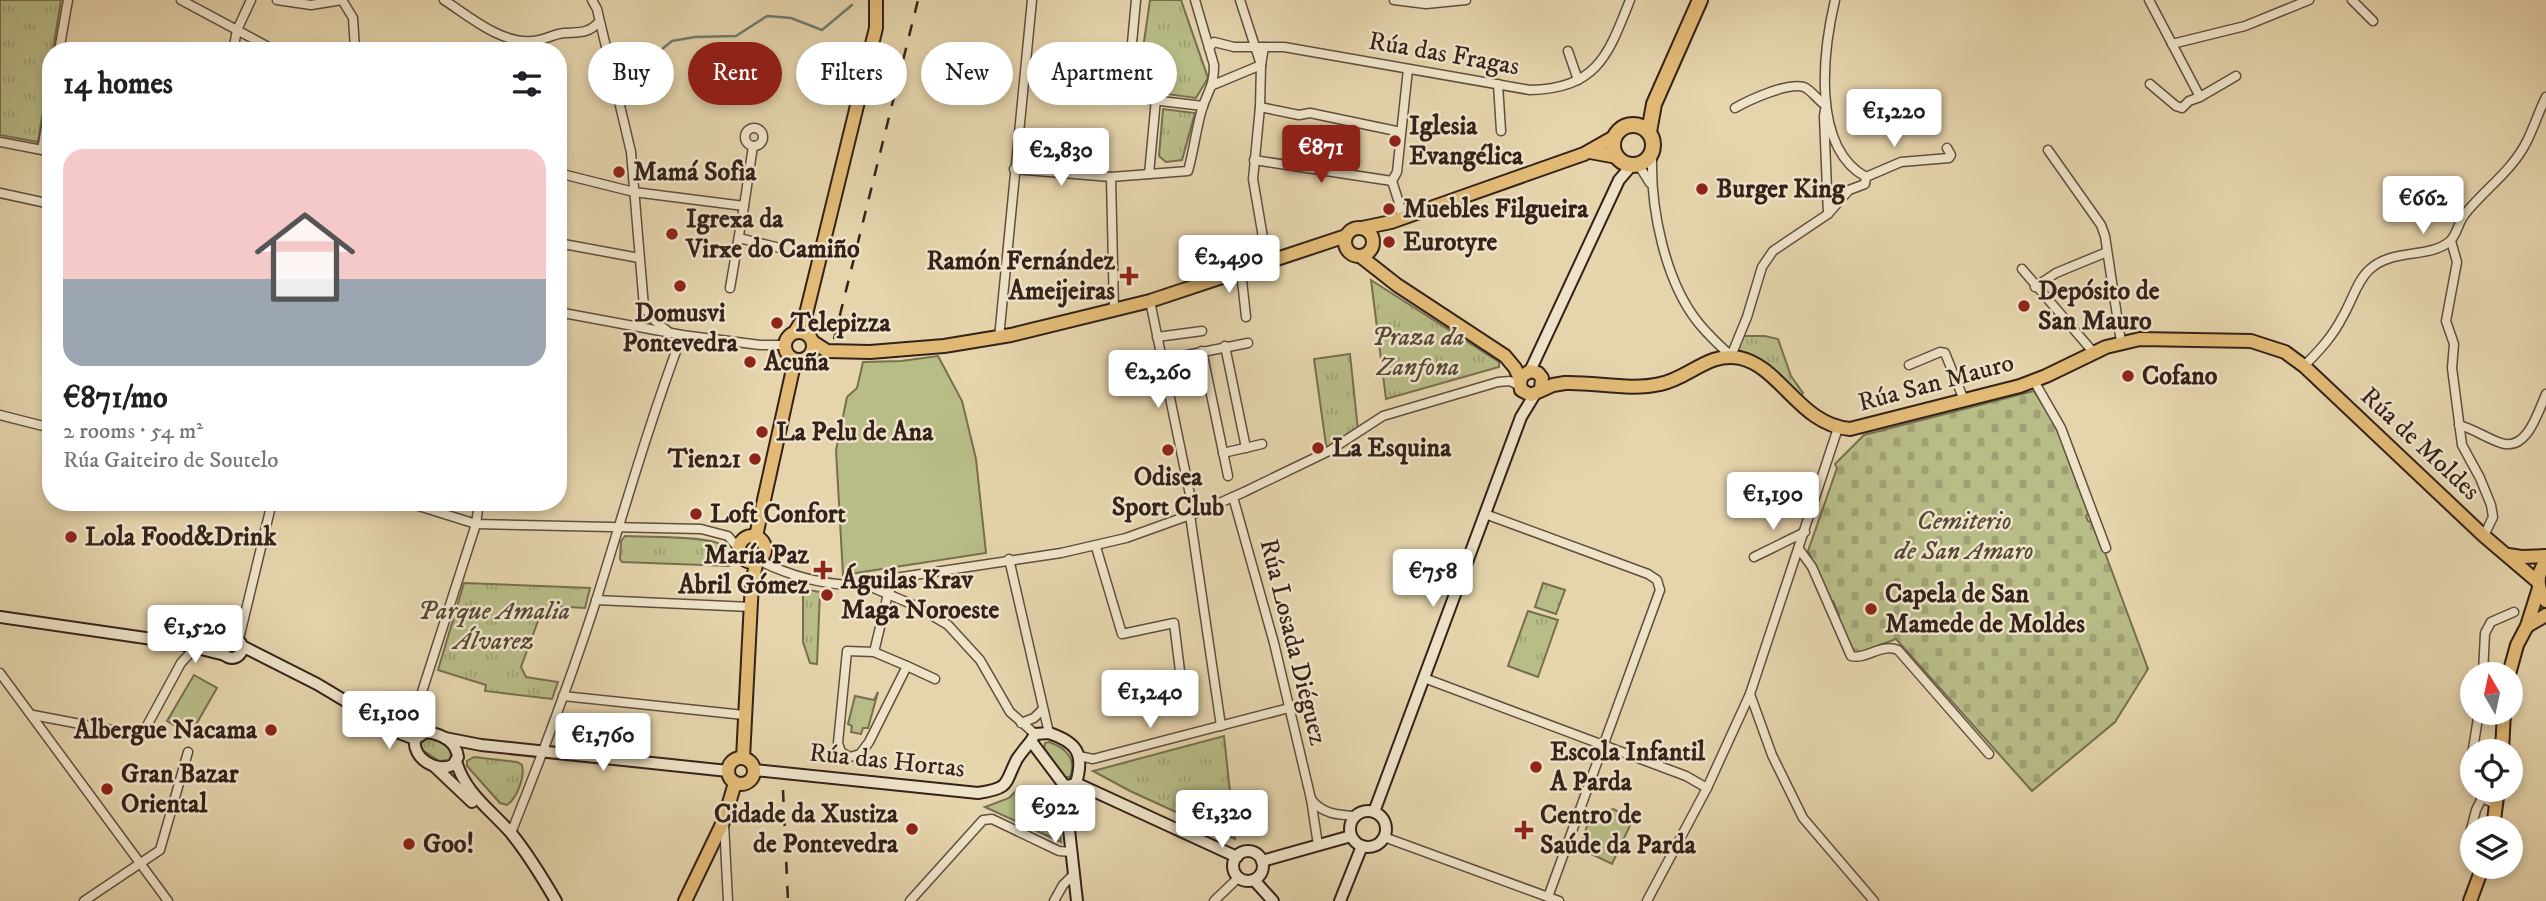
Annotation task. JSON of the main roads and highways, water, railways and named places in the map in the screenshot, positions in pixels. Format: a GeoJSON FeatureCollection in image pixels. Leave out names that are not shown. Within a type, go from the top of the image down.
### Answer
{"type":"FeatureCollection","features":[{"type":"Feature","properties":{"kind":"highway"},"geometry":{"type":"LineString","coordinates":[[1642,128],[1700,0]]}},
{"type":"Feature","properties":{"kind":"highway"},"geometry":{"type":"LineString","coordinates":[[1625,126],[1642,128],[1653,144],[1631,160],[1613,147],[1614,137],[1625,126]]}},
{"type":"Feature","properties":{"kind":"main road"},"geometry":{"type":"LineString","coordinates":[[805,318],[813,351],[808,358],[795,360],[788,355],[785,345],[788,337],[805,318],[876,28],[876,0]]}},
{"type":"Feature","properties":{"kind":"main road"},"geometry":{"type":"LineString","coordinates":[[795,332],[811,339],[827,351],[859,352],[944,346],[999,338],[1114,311],[1346,236],[1353,229],[1396,221],[1589,152],[1614,137]]}},
{"type":"Feature","properties":{"kind":"main road"},"geometry":{"type":"LineString","coordinates":[[1374,812],[1521,417],[1528,378],[1619,180],[1631,160],[1589,152]]}},
{"type":"Feature","properties":{"kind":"main road"},"geometry":{"type":"LineString","coordinates":[[1360,256],[1367,254],[1379,231],[1396,221]]}},
{"type":"Feature","properties":{"kind":"main road"},"geometry":{"type":"LineString","coordinates":[[1362,228],[1370,232],[1382,272]]}},
{"type":"Feature","properties":{"kind":"main road"},"geometry":{"type":"LineString","coordinates":[[1346,236],[1348,251],[1360,256],[1397,285],[1505,356],[1517,360],[1528,378],[1527,394],[1559,383],[1586,382]]}},
{"type":"Feature","properties":{"kind":"main road","name":"Rúa San Mauro"},"geometry":{"type":"LineString","coordinates":[[1586,382],[1638,386],[1663,384],[1704,363],[1731,356],[1751,362],[1818,419],[1838,428],[1860,427],[2034,381],[2121,342],[2155,338],[2250,341],[2285,352],[2304,366]]}},
{"type":"Feature","properties":{"kind":"main road"},"geometry":{"type":"LineString","coordinates":[[756,536],[795,360]]}},
{"type":"Feature","properties":{"kind":"main road","name":"Rúa de Moldes"},"geometry":{"type":"LineString","coordinates":[[2304,366],[2538,585],[2546,601]]}},
{"type":"Feature","properties":{"kind":"main road"},"geometry":{"type":"LineString","coordinates":[[1528,378],[1586,382]]}},
{"type":"Feature","properties":{"kind":"main road"},"geometry":{"type":"LineString","coordinates":[[1521,417],[1543,382],[1528,378]]}},
{"type":"Feature","properties":{"kind":"main road"},"geometry":{"type":"LineString","coordinates":[[743,758],[752,582],[757,561],[765,550],[763,541],[756,536],[744,538],[741,554],[752,582]]}},
{"type":"Feature","properties":{"kind":"main road"},"geometry":{"type":"LineString","coordinates":[[741,554],[750,562],[757,561]]}},
{"type":"Feature","properties":{"kind":"main road"},"geometry":{"type":"LineString","coordinates":[[2505,554],[2522,557],[2546,555]]}},
{"type":"Feature","properties":{"kind":"main road"},"geometry":{"type":"LineString","coordinates":[[2512,662],[2525,629],[2538,585],[2539,572],[2546,561]]}},
{"type":"Feature","properties":{"kind":"main road"},"geometry":{"type":"LineString","coordinates":[[2525,629],[2546,615]]}},
{"type":"Feature","properties":{"kind":"main road"},"geometry":{"type":"LineString","coordinates":[[0,617],[173,642],[224,641],[233,637],[240,647],[317,684],[384,725],[434,766],[481,810],[495,816]]}},
{"type":"Feature","properties":{"kind":"main road"},"geometry":{"type":"LineString","coordinates":[[224,641],[221,648],[225,655]]}},
{"type":"Feature","properties":{"kind":"main road"},"geometry":{"type":"LineString","coordinates":[[173,642],[234,658],[240,647]]}},
{"type":"Feature","properties":{"kind":"main road"},"geometry":{"type":"LineString","coordinates":[[384,725],[415,738]]}},
{"type":"Feature","properties":{"kind":"main road"},"geometry":{"type":"LineString","coordinates":[[415,738],[426,732],[481,745],[728,771]]}},
{"type":"Feature","properties":{"kind":"main road"},"geometry":{"type":"LineString","coordinates":[[1038,736],[1070,742],[1077,750],[1080,772],[1076,783],[1064,785]]}},
{"type":"Feature","properties":{"kind":"main road"},"geometry":{"type":"LineString","coordinates":[[1038,736],[1064,785],[1077,901]]}},
{"type":"Feature","properties":{"kind":"main road","name":"Rúa das Hortas"},"geometry":{"type":"LineString","coordinates":[[755,770],[978,793],[992,791],[1007,783],[1017,760],[1038,736]]}},
{"type":"Feature","properties":{"kind":"main road"},"geometry":{"type":"LineString","coordinates":[[415,738],[415,751]]}},
{"type":"Feature","properties":{"kind":"main road"},"geometry":{"type":"LineString","coordinates":[[445,738],[455,747],[461,778],[511,834],[538,870],[556,901]]}},
{"type":"Feature","properties":{"kind":"main road"},"geometry":{"type":"LineString","coordinates":[[434,766],[449,767],[466,750],[481,745]]}},
{"type":"Feature","properties":{"kind":"main road"},"geometry":{"type":"LineString","coordinates":[[743,758],[751,762],[755,770],[750,781],[743,784],[735,783],[728,771],[734,759],[743,758]]}},
{"type":"Feature","properties":{"kind":"main road"},"geometry":{"type":"LineString","coordinates":[[685,901],[724,820],[735,783]]}},
{"type":"Feature","properties":{"kind":"main road"},"geometry":{"type":"LineString","coordinates":[[1076,783],[1237,857]]}},
{"type":"Feature","properties":{"kind":"main road"},"geometry":{"type":"LineString","coordinates":[[1364,811],[1374,812],[1383,820],[1384,837],[1372,846],[1362,846],[1351,836],[1350,825],[1356,816],[1364,811]]}},
{"type":"Feature","properties":{"kind":"main road"},"geometry":{"type":"LineString","coordinates":[[1262,861],[1351,836]]}},
{"type":"Feature","properties":{"kind":"main road"},"geometry":{"type":"LineString","coordinates":[[1340,901],[1362,846]]}},
{"type":"Feature","properties":{"kind":"main road"},"geometry":{"type":"LineString","coordinates":[[1244,852],[1253,852],[1262,861],[1263,870],[1254,880],[1245,881],[1238,878],[1233,869],[1237,857],[1244,852]]}},
{"type":"Feature","properties":{"kind":"main road"},"geometry":{"type":"LineString","coordinates":[[2470,901],[2478,879]]}},
{"type":"Feature","properties":{"kind":"main road"},"geometry":{"type":"LineString","coordinates":[[1254,880],[1273,901]]}},
{"type":"Feature","properties":{"kind":"waterway"},"geometry":{"type":"LineString","coordinates":[[671,42],[695,37],[736,36],[767,16],[791,18],[822,30],[852,5]]}},
{"type":"Feature","properties":{"kind":"railway"},"geometry":{"type":"LineString","coordinates":[[834,339],[918,0]]}},
{"type":"Feature","properties":{"kind":"railway"},"geometry":{"type":"LineString","coordinates":[[783,790],[788,901]]}},
{"type":"Feature","properties":{"kind":"place","name":"Iglesia Evangélica"},"geometry":{"type":"Point","coordinates":[1395,141]}},
{"type":"Feature","properties":{"kind":"place","name":"Mamá Sofìa"},"geometry":{"type":"Point","coordinates":[619,172]}},
{"type":"Feature","properties":{"kind":"place","name":"Burger King"},"geometry":{"type":"Point","coordinates":[1702,189]}},
{"type":"Feature","properties":{"kind":"place","name":"Muebles Filgueira"},"geometry":{"type":"Point","coordinates":[1389,209]}},
{"type":"Feature","properties":{"kind":"place","name":"Igrexa da Virxe do Camiño"},"geometry":{"type":"Point","coordinates":[672,234]}},
{"type":"Feature","properties":{"kind":"place","name":"Eurotyre"},"geometry":{"type":"Point","coordinates":[1389,242]}},
{"type":"Feature","properties":{"kind":"place","name":"Ramón Fernández Ameijeiras"},"geometry":{"type":"Point","coordinates":[1129,276]}},
{"type":"Feature","properties":{"kind":"place","name":"Domusvi Pontevedra"},"geometry":{"type":"Point","coordinates":[680,286]}},
{"type":"Feature","properties":{"kind":"place","name":"Depósito de San Mauro"},"geometry":{"type":"Point","coordinates":[2024,306]}},
{"type":"Feature","properties":{"kind":"place","name":"Telepizza"},"geometry":{"type":"Point","coordinates":[777,323]}},
{"type":"Feature","properties":{"kind":"place","name":"Acuña"},"geometry":{"type":"Point","coordinates":[750,362]}},
{"type":"Feature","properties":{"kind":"place","name":"Cofano"},"geometry":{"type":"Point","coordinates":[2128,376]}},
{"type":"Feature","properties":{"kind":"place","name":"La Pelu de Ana"},"geometry":{"type":"Point","coordinates":[762,432]}},
{"type":"Feature","properties":{"kind":"place","name":"La Esquina"},"geometry":{"type":"Point","coordinates":[1318,448]}},
{"type":"Feature","properties":{"kind":"place","name":"Odisea Sport Club"},"geometry":{"type":"Point","coordinates":[1168,450]}},
{"type":"Feature","properties":{"kind":"place","name":"Tien21"},"geometry":{"type":"Point","coordinates":[755,459]}},
{"type":"Feature","properties":{"kind":"place","name":"Loft Confort"},"geometry":{"type":"Point","coordinates":[696,514]}},
{"type":"Feature","properties":{"kind":"place","name":"Lola Food&Drink"},"geometry":{"type":"Point","coordinates":[71,537]}},
{"type":"Feature","properties":{"kind":"place","name":"María Paz Abril Gómez"},"geometry":{"type":"Point","coordinates":[823,570]}},
{"type":"Feature","properties":{"kind":"place","name":"Águilas Krav Maga Noroeste"},"geometry":{"type":"Point","coordinates":[827,595]}},
{"type":"Feature","properties":{"kind":"place","name":"Capela de San Mamede de Moldes"},"geometry":{"type":"Point","coordinates":[1871,609]}},
{"type":"Feature","properties":{"kind":"place","name":"Albergue Nacama"},"geometry":{"type":"Point","coordinates":[271,730]}},
{"type":"Feature","properties":{"kind":"place","name":"Escola Infantil A Parda"},"geometry":{"type":"Point","coordinates":[1536,767]}},
{"type":"Feature","properties":{"kind":"place","name":"Gran Bazar Oriental"},"geometry":{"type":"Point","coordinates":[107,789]}},
{"type":"Feature","properties":{"kind":"place","name":"Cidade da Xustiza de Pontevedra"},"geometry":{"type":"Point","coordinates":[912,829]}},
{"type":"Feature","properties":{"kind":"place","name":"Centro de Saúde da Parda"},"geometry":{"type":"Point","coordinates":[1524,830]}},
{"type":"Feature","properties":{"kind":"place","name":"Goo!"},"geometry":{"type":"Point","coordinates":[409,844]}},
{"type":"Feature","properties":{"kind":"park label","name":"Praza da Zanfona"},"geometry":{"type":"Point","coordinates":[1418,352]}},
{"type":"Feature","properties":{"kind":"park label","name":"Cemiterio de San Amaro"},"geometry":{"type":"Point","coordinates":[1964,536]}},
{"type":"Feature","properties":{"kind":"park label","name":"Parque Amalia Álvarez"},"geometry":{"type":"Point","coordinates":[494,626]}}]}
